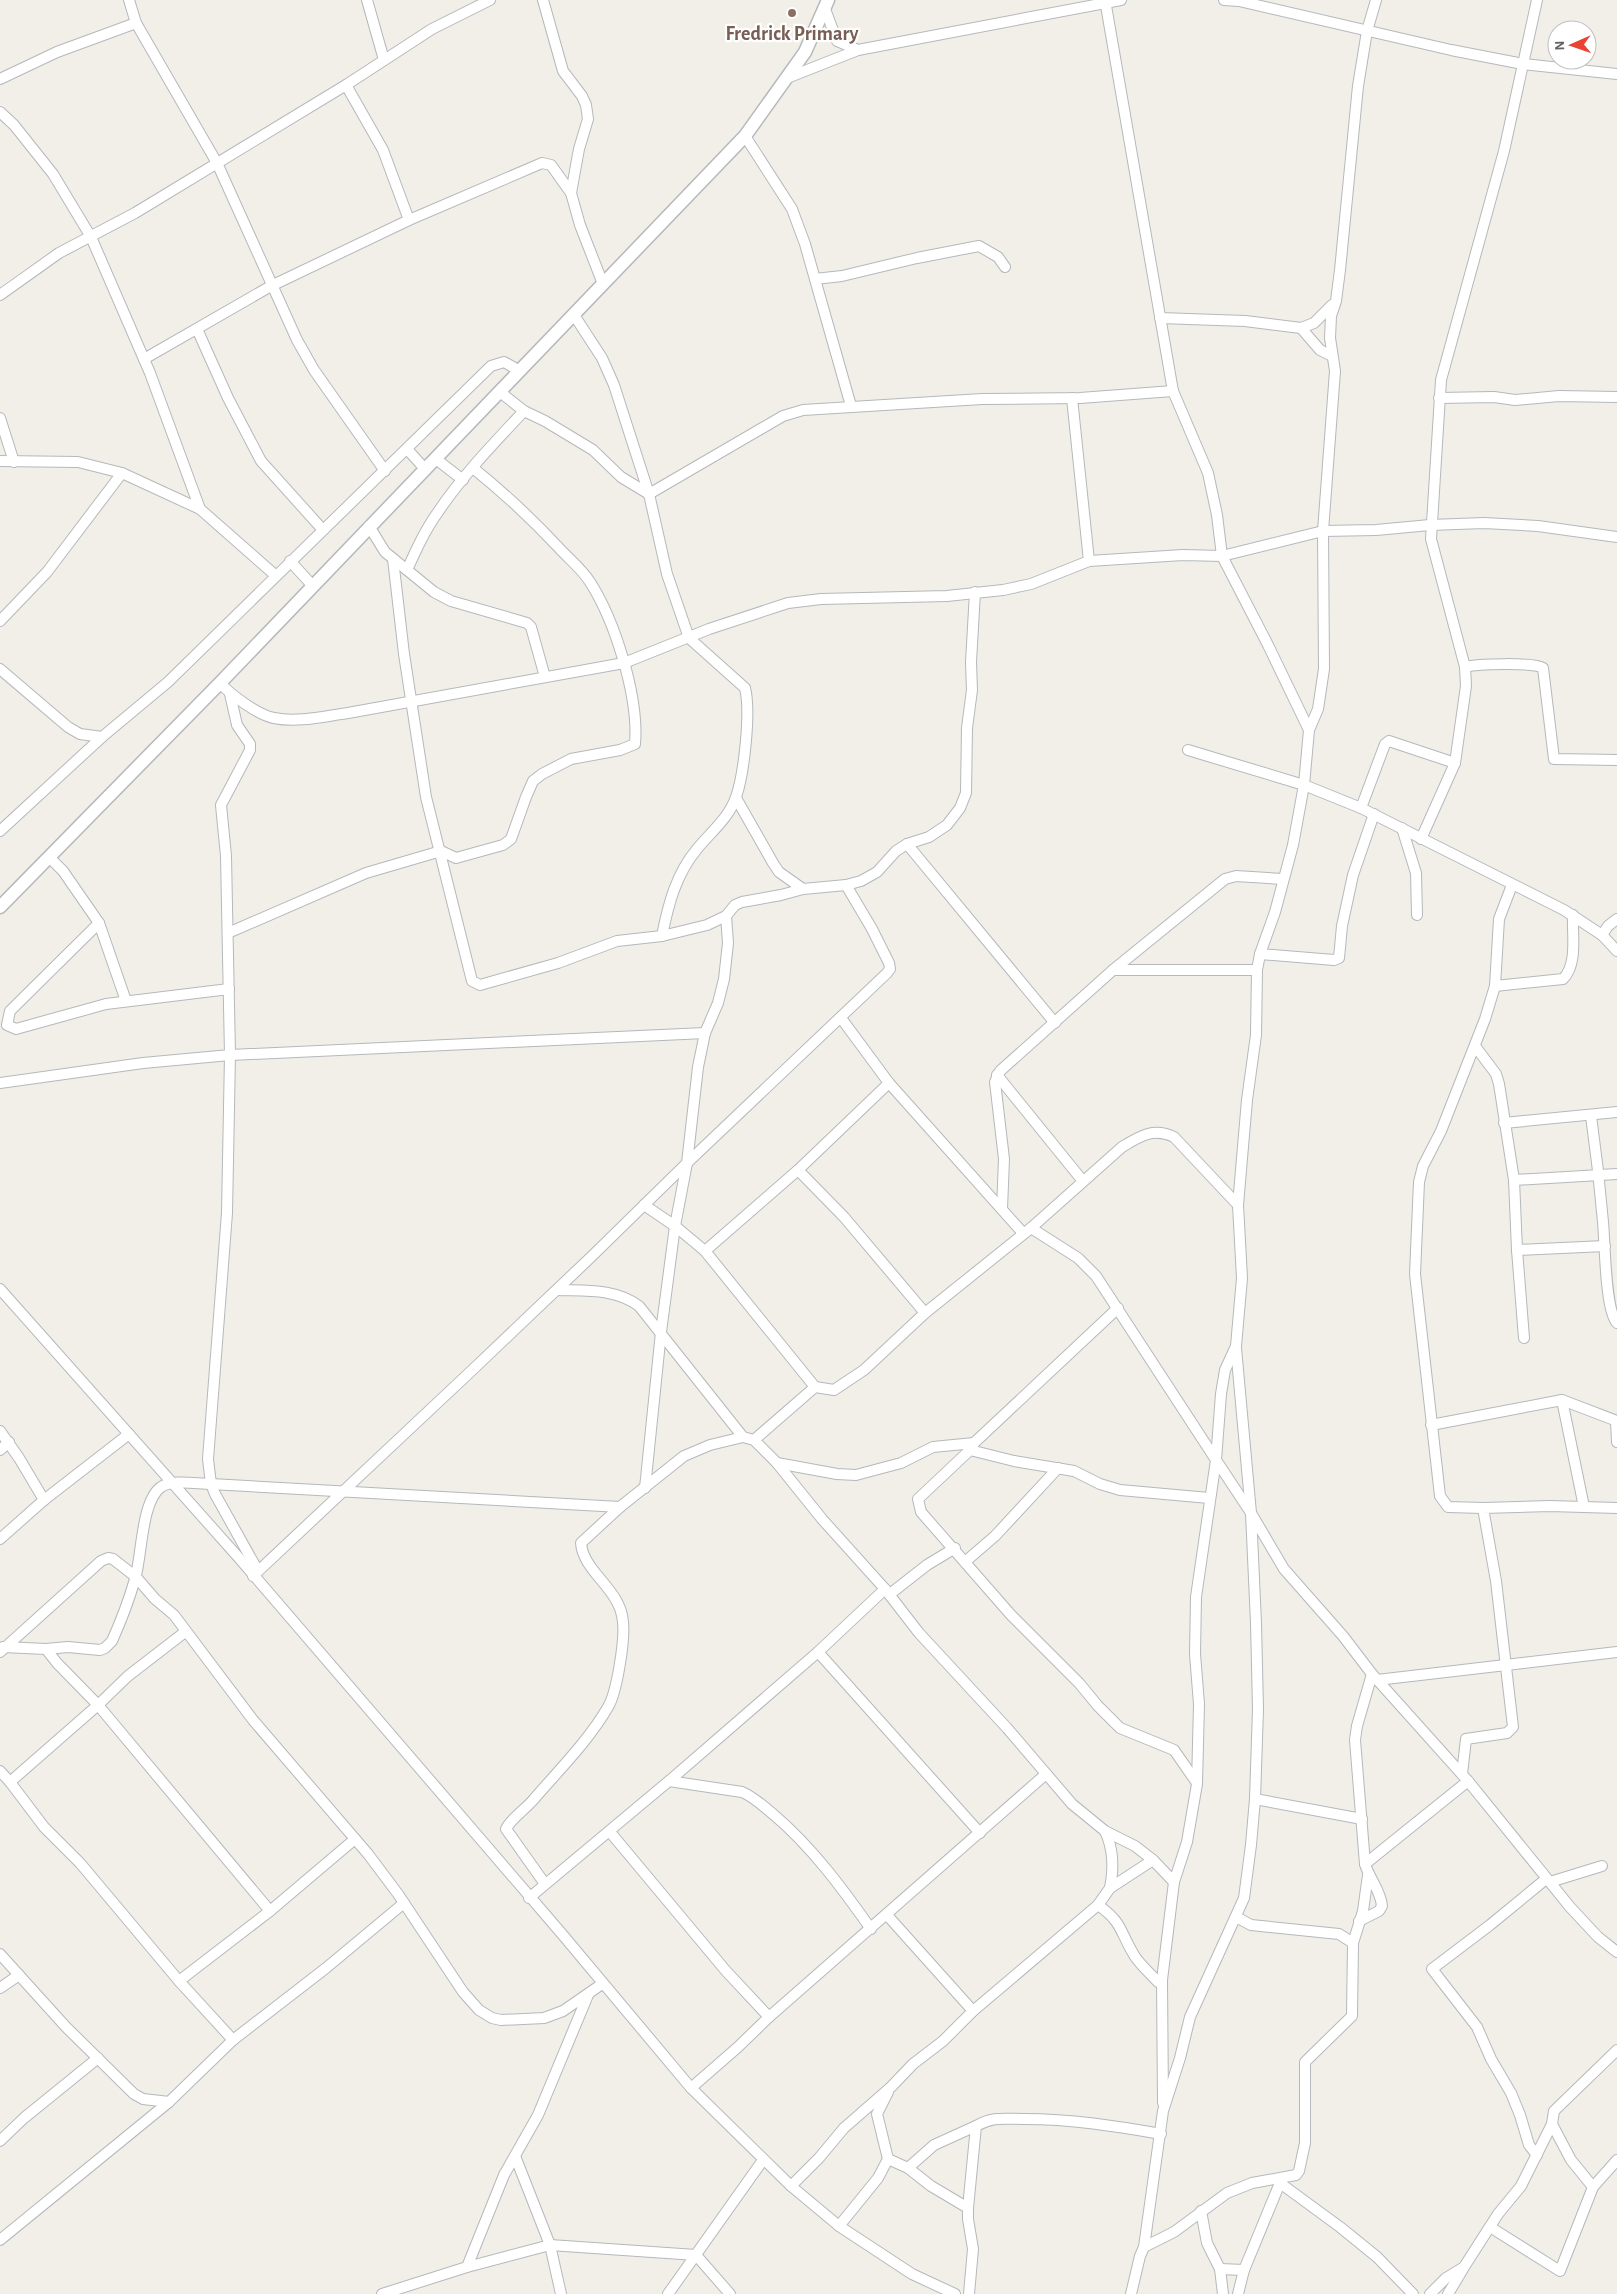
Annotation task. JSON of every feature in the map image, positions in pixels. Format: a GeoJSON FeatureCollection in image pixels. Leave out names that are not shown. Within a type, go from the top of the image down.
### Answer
{"type":"FeatureCollection","features":[{"type":"Feature","properties":{"kind":"street"},"geometry":{"type":"LineString","coordinates":[[129,0],[136,23],[217,163],[297,340],[314,370],[385,471]]}},
{"type":"Feature","properties":{"kind":"street"},"geometry":{"type":"LineString","coordinates":[[367,0],[384,60]]}},
{"type":"Feature","properties":{"kind":"street"},"geometry":{"type":"LineString","coordinates":[[0,295],[59,253],[135,213],[346,85],[432,29],[490,0]]}},
{"type":"Feature","properties":{"kind":"street"},"geometry":{"type":"LineString","coordinates":[[543,0],[563,71],[582,96],[586,105],[588,119],[579,149],[571,194]]}},
{"type":"Feature","properties":{"kind":"street"},"geometry":{"type":"LineString","coordinates":[[787,78],[858,50],[1105,1],[1120,0]]}},
{"type":"Feature","properties":{"kind":"street"},"geometry":{"type":"LineString","coordinates":[[1224,0],[1522,64],[1617,74]]}},
{"type":"Feature","properties":{"kind":"street"},"geometry":{"type":"LineString","coordinates":[[1163,2111],[1180,2058],[1190,2017],[1217,1953],[1244,1898],[1255,1798],[1258,1709],[1251,1513],[1236,1346],[1242,1278],[1238,1205],[1247,1100],[1256,1035],[1257,970],[1260,954],[1275,912],[1304,785],[1309,730],[1318,709],[1324,669],[1323,531],[1335,371],[1335,360],[1332,356],[1330,338],[1331,316],[1336,301],[1358,86],[1367,31],[1376,0]]}},
{"type":"Feature","properties":{"kind":"street"},"geometry":{"type":"LineString","coordinates":[[1422,838],[1435,812],[1454,763],[1466,686],[1465,667],[1431,539],[1430,524],[1440,380],[1504,151],[1537,0]]}},
{"type":"Feature","properties":{"kind":"street"},"geometry":{"type":"LineString","coordinates":[[1105,1],[1173,391],[1208,473],[1222,556],[1309,730]]}},
{"type":"Feature","properties":{"kind":"street"},"geometry":{"type":"LineString","coordinates":[[827,5],[837,41],[858,50]]}},
{"type":"Feature","properties":{"kind":"street"},"geometry":{"type":"LineString","coordinates":[[0,907],[220,683],[745,136],[805,52],[827,5]]}},
{"type":"Feature","properties":{"kind":"street"},"geometry":{"type":"LineString","coordinates":[[0,79],[57,52],[136,23]]}},
{"type":"Feature","properties":{"kind":"street"},"geometry":{"type":"LineString","coordinates":[[346,85],[383,150],[409,220]]}},
{"type":"Feature","properties":{"kind":"street"},"geometry":{"type":"LineString","coordinates":[[0,112],[14,125],[53,174],[91,237],[144,359],[200,509]]}},
{"type":"Feature","properties":{"kind":"street"},"geometry":{"type":"LineString","coordinates":[[745,136],[792,210],[815,280],[851,406]]}},
{"type":"Feature","properties":{"kind":"street"},"geometry":{"type":"LineString","coordinates":[[144,359],[271,286],[409,220],[542,163],[551,165],[571,194],[580,225],[603,284]]}},
{"type":"Feature","properties":{"kind":"street"},"geometry":{"type":"LineString","coordinates":[[815,280],[842,276],[917,258],[979,246],[998,256],[1005,267]]}},
{"type":"Feature","properties":{"kind":"street"},"geometry":{"type":"LineString","coordinates":[[1160,318],[1228,319],[1301,328],[1314,323],[1324,316],[1336,301]]}},
{"type":"Feature","properties":{"kind":"street"},"geometry":{"type":"LineString","coordinates":[[574,315],[602,358],[614,385],[649,494],[667,574],[689,638],[745,688],[748,716],[736,798],[724,818],[686,864],[675,884],[662,936]]}},
{"type":"Feature","properties":{"kind":"street"},"geometry":{"type":"LineString","coordinates":[[1301,328],[1320,350],[1332,356]]}},
{"type":"Feature","properties":{"kind":"street"},"geometry":{"type":"LineString","coordinates":[[197,329],[228,398],[261,461],[323,530]]}},
{"type":"Feature","properties":{"kind":"street"},"geometry":{"type":"LineString","coordinates":[[0,832],[102,737],[168,682],[275,575],[385,471],[491,366],[504,362],[520,371]]}},
{"type":"Feature","properties":{"kind":"street"},"geometry":{"type":"LineString","coordinates":[[649,494],[783,416],[803,410],[982,399],[1072,398],[1173,391]]}},
{"type":"Feature","properties":{"kind":"street"},"geometry":{"type":"LineString","coordinates":[[500,392],[524,412],[545,421],[593,450],[621,477],[649,494]]}},
{"type":"Feature","properties":{"kind":"street"},"geometry":{"type":"LineString","coordinates":[[1440,398],[1494,397],[1515,400],[1560,396],[1617,397]]}},
{"type":"Feature","properties":{"kind":"street"},"geometry":{"type":"LineString","coordinates":[[1072,398],[1089,561]]}},
{"type":"Feature","properties":{"kind":"street"},"geometry":{"type":"LineString","coordinates":[[407,570],[418,545],[438,511],[485,452],[524,412]]}},
{"type":"Feature","properties":{"kind":"street"},"geometry":{"type":"LineString","coordinates":[[0,418],[14,462]]}},
{"type":"Feature","properties":{"kind":"street"},"geometry":{"type":"LineString","coordinates":[[407,449],[425,470]]}},
{"type":"Feature","properties":{"kind":"street"},"geometry":{"type":"LineString","coordinates":[[436,458],[463,480]]}},
{"type":"Feature","properties":{"kind":"street"},"geometry":{"type":"LineString","coordinates":[[0,461],[78,462],[122,473],[200,509],[275,575]]}},
{"type":"Feature","properties":{"kind":"street"},"geometry":{"type":"LineString","coordinates":[[228,933],[366,873],[441,851],[456,858],[503,845],[511,839],[534,781],[542,774],[571,759],[620,750],[635,744],[634,721],[624,663],[589,580],[524,510],[473,468]]}},
{"type":"Feature","properties":{"kind":"street"},"geometry":{"type":"LineString","coordinates":[[0,621],[48,572],[122,473]]}},
{"type":"Feature","properties":{"kind":"street"},"geometry":{"type":"LineString","coordinates":[[220,683],[230,694],[274,718],[309,719],[624,663],[689,638],[788,604],[829,599],[947,596],[1003,590],[1032,584],[1089,561],[1183,555],[1222,556],[1323,531],[1376,530],[1430,524],[1484,523],[1538,526],[1617,537]]}},
{"type":"Feature","properties":{"kind":"street"},"geometry":{"type":"LineString","coordinates":[[370,526],[385,552],[434,592],[450,601],[527,623],[531,627],[544,677]]}},
{"type":"Feature","properties":{"kind":"street"},"geometry":{"type":"LineString","coordinates":[[393,559],[411,701],[426,797],[472,981],[475,984],[558,963],[617,941],[662,936],[707,925],[726,916],[735,905],[742,902],[803,889],[846,885],[861,881],[877,872],[896,851],[907,844],[928,837],[947,825],[960,808],[966,794],[967,728],[972,690],[971,662],[975,592]]}},
{"type":"Feature","properties":{"kind":"street"},"geometry":{"type":"LineString","coordinates":[[290,561],[312,585]]}},
{"type":"Feature","properties":{"kind":"street"},"geometry":{"type":"LineString","coordinates":[[1465,667],[1474,664],[1538,666],[1543,668],[1554,759],[1617,760]]}},
{"type":"Feature","properties":{"kind":"street"},"geometry":{"type":"LineString","coordinates":[[0,669],[68,727],[80,734],[102,737]]}},
{"type":"Feature","properties":{"kind":"street"},"geometry":{"type":"LineString","coordinates":[[230,694],[237,726],[250,744],[250,750],[221,805],[226,856],[230,1055],[226,1213],[208,1459],[211,1484],[256,1574]]}},
{"type":"Feature","properties":{"kind":"street"},"geometry":{"type":"LineString","coordinates":[[1361,808],[1385,744],[1389,741],[1454,763]]}},
{"type":"Feature","properties":{"kind":"street"},"geometry":{"type":"LineString","coordinates":[[1188,750],[1304,785],[1374,814],[1573,915],[1602,935],[1617,951]]}},
{"type":"Feature","properties":{"kind":"street"},"geometry":{"type":"LineString","coordinates":[[736,798],[773,863],[780,872],[803,889]]}},
{"type":"Feature","properties":{"kind":"street"},"geometry":{"type":"LineString","coordinates":[[1260,954],[1334,960],[1339,958],[1342,926],[1353,875],[1374,814]]}},
{"type":"Feature","properties":{"kind":"street"},"geometry":{"type":"LineString","coordinates":[[1402,828],[1416,873],[1417,916]]}},
{"type":"Feature","properties":{"kind":"street"},"geometry":{"type":"LineString","coordinates":[[907,844],[1055,1023]]}},
{"type":"Feature","properties":{"kind":"street"},"geometry":{"type":"LineString","coordinates":[[50,858],[68,879],[98,923],[126,1001]]}},
{"type":"Feature","properties":{"kind":"street"},"geometry":{"type":"LineString","coordinates":[[1002,1209],[1004,1159],[995,1082],[997,1075],[1113,970],[1225,879],[1236,876],[1283,879]]}},
{"type":"Feature","properties":{"kind":"street"},"geometry":{"type":"LineString","coordinates":[[256,1574],[557,1290],[890,969],[889,963],[872,929],[846,885]]}},
{"type":"Feature","properties":{"kind":"street"},"geometry":{"type":"LineString","coordinates":[[1512,885],[1499,919],[1495,986],[1475,1046],[1441,1130],[1423,1166],[1416,1204],[1415,1274],[1440,1496],[1443,1503],[1448,1506],[1483,1508],[1617,1508]]}},
{"type":"Feature","properties":{"kind":"street"},"geometry":{"type":"LineString","coordinates":[[1495,986],[1563,979],[1568,974],[1572,965],[1573,915]]}},
{"type":"Feature","properties":{"kind":"street"},"geometry":{"type":"LineString","coordinates":[[645,1488],[661,1332],[675,1226],[687,1163],[698,1067],[705,1032],[718,1003],[724,979],[728,943],[726,916]]}},
{"type":"Feature","properties":{"kind":"street"},"geometry":{"type":"LineString","coordinates":[[1602,935],[1608,926],[1617,919]]}},
{"type":"Feature","properties":{"kind":"street"},"geometry":{"type":"LineString","coordinates":[[98,923],[10,1011],[7,1025],[16,1029],[82,1010],[126,1001],[229,989]]}},
{"type":"Feature","properties":{"kind":"street"},"geometry":{"type":"LineString","coordinates":[[1113,970],[1257,970]]}},
{"type":"Feature","properties":{"kind":"street"},"geometry":{"type":"LineString","coordinates":[[841,1018],[889,1083],[1002,1209],[1027,1230],[1078,1258],[1096,1276],[1251,1513],[1284,1569],[1343,1636],[1374,1677],[1465,1777],[1548,1881],[1598,1937],[1617,1952]]}},
{"type":"Feature","properties":{"kind":"street"},"geometry":{"type":"LineString","coordinates":[[0,1083],[142,1063],[230,1055],[705,1032]]}},
{"type":"Feature","properties":{"kind":"street"},"geometry":{"type":"LineString","coordinates":[[1475,1046],[1498,1078],[1514,1180],[1524,1338]]}},
{"type":"Feature","properties":{"kind":"street"},"geometry":{"type":"LineString","coordinates":[[997,1075],[1082,1180]]}},
{"type":"Feature","properties":{"kind":"street"},"geometry":{"type":"LineString","coordinates":[[704,1251],[798,1170],[889,1083]]}},
{"type":"Feature","properties":{"kind":"street"},"geometry":{"type":"LineString","coordinates":[[1504,1124],[1617,1112]]}},
{"type":"Feature","properties":{"kind":"street"},"geometry":{"type":"LineString","coordinates":[[1591,1116],[1606,1250],[1607,1284],[1613,1317],[1617,1323]]}},
{"type":"Feature","properties":{"kind":"street"},"geometry":{"type":"LineString","coordinates":[[644,1205],[675,1226],[704,1251],[815,1387],[828,1390],[840,1388],[864,1370],[925,1313],[1027,1230],[1082,1180],[1138,1137],[1154,1131],[1174,1136],[1238,1205]]}},
{"type":"Feature","properties":{"kind":"street"},"geometry":{"type":"LineString","coordinates":[[798,1170],[844,1217],[925,1313]]}},
{"type":"Feature","properties":{"kind":"street"},"geometry":{"type":"LineString","coordinates":[[1514,1180],[1617,1174]]}},
{"type":"Feature","properties":{"kind":"street"},"geometry":{"type":"LineString","coordinates":[[1517,1250],[1606,1250],[1617,1253]]}},
{"type":"Feature","properties":{"kind":"street"},"geometry":{"type":"LineString","coordinates":[[0,1289],[171,1484],[256,1574],[691,2088],[763,2160],[839,2226],[912,2274],[955,2294]]}},
{"type":"Feature","properties":{"kind":"street"},"geometry":{"type":"LineString","coordinates":[[557,1290],[611,1292],[621,1295],[638,1306],[661,1332],[743,1437]]}},
{"type":"Feature","properties":{"kind":"street"},"geometry":{"type":"LineString","coordinates":[[1118,1308],[918,1499],[921,1512],[966,1561],[1011,1615],[1079,1683],[1098,1706],[1120,1728],[1174,1750],[1198,1784]]}},
{"type":"Feature","properties":{"kind":"street"},"geometry":{"type":"LineString","coordinates":[[1131,2294],[1144,2247],[1162,2134],[1162,1980],[1174,1882],[1187,1842],[1198,1784],[1199,1697],[1195,1646],[1196,1597],[1216,1460],[1221,1394],[1225,1370],[1236,1346]]}},
{"type":"Feature","properties":{"kind":"street"},"geometry":{"type":"LineString","coordinates":[[754,1440],[815,1387]]}},
{"type":"Feature","properties":{"kind":"street"},"geometry":{"type":"LineString","coordinates":[[1431,1425],[1562,1400],[1617,1421],[1617,1442]]}},
{"type":"Feature","properties":{"kind":"street"},"geometry":{"type":"LineString","coordinates":[[1562,1400],[1584,1507]]}},
{"type":"Feature","properties":{"kind":"street"},"geometry":{"type":"LineString","coordinates":[[0,1431],[9,1442],[44,1500]]}},
{"type":"Feature","properties":{"kind":"street"},"geometry":{"type":"LineString","coordinates":[[0,1538],[44,1500],[128,1434]]}},
{"type":"Feature","properties":{"kind":"street"},"geometry":{"type":"LineString","coordinates":[[545,1884],[506,1829],[573,1753],[609,1706],[622,1648],[624,1621],[613,1592],[587,1562],[581,1543],[620,1507],[684,1456],[710,1445],[743,1437],[754,1440],[777,1463],[822,1519],[888,1592],[919,1633],[1007,1728],[1072,1804],[1105,1831],[1135,1846],[1153,1860],[1174,1882]]}},
{"type":"Feature","properties":{"kind":"street"},"geometry":{"type":"LineString","coordinates":[[0,1450],[9,1442]]}},
{"type":"Feature","properties":{"kind":"street"},"geometry":{"type":"LineString","coordinates":[[777,1463],[837,1474],[856,1475],[901,1463],[933,1447],[972,1446],[1014,1461],[1074,1471],[1100,1484],[1120,1490],[1209,1498]]}},
{"type":"Feature","properties":{"kind":"street"},"geometry":{"type":"LineString","coordinates":[[966,1561],[1001,1530],[1058,1468]]}},
{"type":"Feature","properties":{"kind":"street"},"geometry":{"type":"LineString","coordinates":[[2,1648],[46,1649],[56,1647],[88,1650],[105,1648],[112,1641],[120,1624],[136,1578],[150,1505],[157,1491],[163,1486],[171,1484],[211,1484],[343,1493],[468,1497],[620,1507]]}},
{"type":"Feature","properties":{"kind":"street"},"geometry":{"type":"LineString","coordinates":[[1365,1864],[1465,1777],[1466,1739],[1511,1732],[1513,1727],[1496,1581],[1483,1508]]}},
{"type":"Feature","properties":{"kind":"street"},"geometry":{"type":"LineString","coordinates":[[530,1898],[610,1832],[888,1592],[954,1548]]}},
{"type":"Feature","properties":{"kind":"street"},"geometry":{"type":"LineString","coordinates":[[2,1648],[101,1561],[108,1558],[114,1559],[174,1615],[253,1720],[368,1854],[404,1903],[463,1992],[480,2010],[492,2018],[527,2020],[544,2018],[563,2011],[602,1984]]}},
{"type":"Feature","properties":{"kind":"street"},"geometry":{"type":"LineString","coordinates":[[10,1782],[98,1705],[128,1676],[185,1632]]}},
{"type":"Feature","properties":{"kind":"street"},"geometry":{"type":"LineString","coordinates":[[46,1649],[98,1705],[270,1911]]}},
{"type":"Feature","properties":{"kind":"street"},"geometry":{"type":"LineString","coordinates":[[818,1652],[980,1833]]}},
{"type":"Feature","properties":{"kind":"street"},"geometry":{"type":"LineString","coordinates":[[1374,1677],[1507,1665],[1617,1652]]}},
{"type":"Feature","properties":{"kind":"street"},"geometry":{"type":"LineString","coordinates":[[1359,1921],[1379,1911],[1382,1906],[1380,1896],[1368,1875],[1365,1864],[1356,1732],[1374,1677]]}},
{"type":"Feature","properties":{"kind":"street"},"geometry":{"type":"LineString","coordinates":[[0,1771],[44,1826],[80,1864],[179,1981],[233,2040]]}},
{"type":"Feature","properties":{"kind":"street"},"geometry":{"type":"LineString","coordinates":[[691,2088],[738,2047],[768,2017],[871,1929],[1046,1774]]}},
{"type":"Feature","properties":{"kind":"street"},"geometry":{"type":"LineString","coordinates":[[669,1781],[742,1792],[751,1796],[785,1825],[821,1862],[871,1929]]}},
{"type":"Feature","properties":{"kind":"street"},"geometry":{"type":"LineString","coordinates":[[1255,1798],[1362,1819]]}},
{"type":"Feature","properties":{"kind":"street"},"geometry":{"type":"LineString","coordinates":[[1105,1831],[1112,1844],[1113,1855],[1110,1888]]}},
{"type":"Feature","properties":{"kind":"street"},"geometry":{"type":"LineString","coordinates":[[610,1832],[726,1971],[768,2017]]}},
{"type":"Feature","properties":{"kind":"street"},"geometry":{"type":"LineString","coordinates":[[179,1981],[270,1911],[355,1839]]}},
{"type":"Feature","properties":{"kind":"street"},"geometry":{"type":"LineString","coordinates":[[791,2186],[819,2158],[844,2128],[891,2087],[913,2064],[943,2041],[973,2012],[1098,1904],[1110,1888],[1153,1860]]}},
{"type":"Feature","properties":{"kind":"street"},"geometry":{"type":"LineString","coordinates":[[1537,2155],[1529,2145],[1511,2093],[1491,2059],[1477,2027],[1432,1969],[1548,1881],[1602,1866]]}},
{"type":"Feature","properties":{"kind":"street"},"geometry":{"type":"LineString","coordinates":[[1144,2247],[1174,2232],[1227,2193],[1252,2183],[1281,2180],[1296,2175],[1299,2171],[1305,2143],[1306,2062],[1352,2016],[1353,1943],[1363,1911],[1368,1875]]}},
{"type":"Feature","properties":{"kind":"street"},"geometry":{"type":"LineString","coordinates":[[0,2240],[169,2102],[233,2040],[326,1968],[404,1903]]}},
{"type":"Feature","properties":{"kind":"street"},"geometry":{"type":"LineString","coordinates":[[1098,1904],[1113,1916],[1121,1926],[1134,1955],[1142,1965],[1158,1982],[1162,1980]]}},
{"type":"Feature","properties":{"kind":"street"},"geometry":{"type":"LineString","coordinates":[[887,1915],[973,2012]]}},
{"type":"Feature","properties":{"kind":"street"},"geometry":{"type":"LineString","coordinates":[[1236,1917],[1251,1925],[1339,1934],[1353,1943]]}},
{"type":"Feature","properties":{"kind":"street"},"geometry":{"type":"LineString","coordinates":[[0,1954],[16,1977],[139,2096],[143,2099],[169,2102]]}},
{"type":"Feature","properties":{"kind":"street"},"geometry":{"type":"LineString","coordinates":[[0,1976],[16,1977]]}},
{"type":"Feature","properties":{"kind":"street"},"geometry":{"type":"LineString","coordinates":[[0,1988],[16,1977]]}},
{"type":"Feature","properties":{"kind":"street"},"geometry":{"type":"LineString","coordinates":[[467,2267],[501,2182],[538,2115],[588,1995]]}},
{"type":"Feature","properties":{"kind":"street"},"geometry":{"type":"LineString","coordinates":[[1448,2294],[1490,2227],[1521,2186],[1552,2124],[1554,2111],[1617,2050]]}},
{"type":"Feature","properties":{"kind":"street"},"geometry":{"type":"LineString","coordinates":[[0,2141],[31,2112],[98,2058]]}},
{"type":"Feature","properties":{"kind":"street"},"geometry":{"type":"LineString","coordinates":[[839,2226],[878,2178],[888,2159],[877,2114],[891,2087]]}},
{"type":"Feature","properties":{"kind":"street"},"geometry":{"type":"LineString","coordinates":[[908,2168],[934,2145],[988,2119],[1001,2117],[1070,2120],[1162,2134]]}},
{"type":"Feature","properties":{"kind":"street"},"geometry":{"type":"LineString","coordinates":[[1552,2124],[1571,2160],[1594,2187]]}},
{"type":"Feature","properties":{"kind":"street"},"geometry":{"type":"LineString","coordinates":[[969,2294],[973,2249],[968,2208],[976,2126]]}},
{"type":"Feature","properties":{"kind":"street"},"geometry":{"type":"LineString","coordinates":[[515,2156],[550,2246],[561,2294]]}},
{"type":"Feature","properties":{"kind":"street"},"geometry":{"type":"LineString","coordinates":[[888,2159],[908,2168],[931,2186],[968,2208]]}},
{"type":"Feature","properties":{"kind":"street"},"geometry":{"type":"LineString","coordinates":[[668,2294],[763,2160]]}},
{"type":"Feature","properties":{"kind":"street"},"geometry":{"type":"LineString","coordinates":[[1490,2227],[1560,2271],[1594,2187],[1617,2160]]}},
{"type":"Feature","properties":{"kind":"street"},"geometry":{"type":"LineString","coordinates":[[1238,2294],[1244,2270],[1281,2180]]}},
{"type":"Feature","properties":{"kind":"street"},"geometry":{"type":"LineString","coordinates":[[1281,2180],[1376,2257],[1413,2294]]}},
{"type":"Feature","properties":{"kind":"street"},"geometry":{"type":"LineString","coordinates":[[1201,2212],[1207,2243],[1220,2269],[1223,2294]]}},
{"type":"Feature","properties":{"kind":"street"},"geometry":{"type":"LineString","coordinates":[[382,2294],[467,2267],[550,2246],[696,2255],[730,2294]]}},
{"type":"Feature","properties":{"kind":"street"},"geometry":{"type":"LineString","coordinates":[[1430,2294],[1446,2278],[1464,2266]]}},
{"type":"Feature","properties":{"kind":"street"},"geometry":{"type":"LineString","coordinates":[[1220,2269],[1244,2270]]}},
{"type":"Feature","properties":{"kind":"place","name":"Fredrick Primary"},"geometry":{"type":"Point","coordinates":[792,13]}}]}
